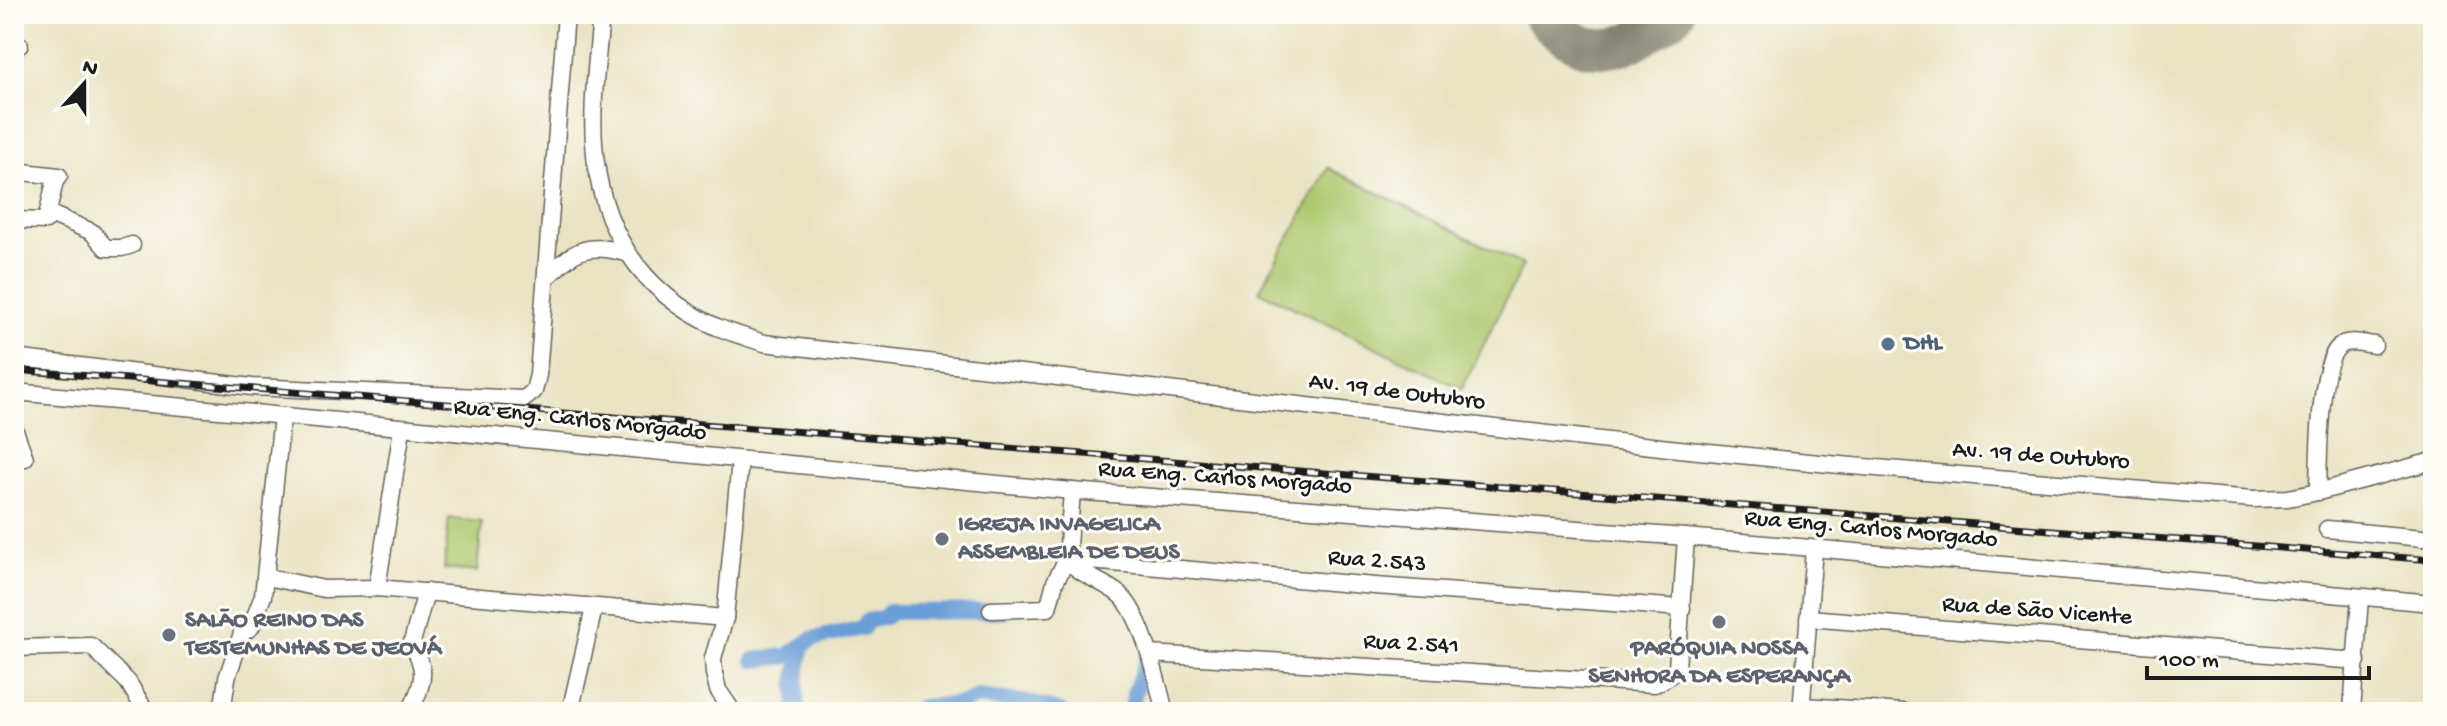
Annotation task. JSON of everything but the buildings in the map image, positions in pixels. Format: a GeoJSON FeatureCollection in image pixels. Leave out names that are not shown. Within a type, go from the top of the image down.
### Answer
{"type":"FeatureCollection","features":[{"type":"Feature","properties":{"kind":"street"},"geometry":{"type":"LineString","coordinates":[[14,358],[252,387],[524,399],[534,391],[538,375],[566,14]]}},
{"type":"Feature","properties":{"kind":"street","name":"Av. 19 de Outubro"},"geometry":{"type":"LineString","coordinates":[[601,14],[593,139],[596,173],[626,253],[649,279],[683,308],[717,326],[764,343],[1621,443],[1840,465],[2253,499],[2288,498],[2318,492],[2430,463]]}},
{"type":"Feature","properties":{"kind":"street"},"geometry":{"type":"LineString","coordinates":[[14,171],[59,176],[43,223],[14,220]]}},
{"type":"Feature","properties":{"kind":"street"},"geometry":{"type":"LineString","coordinates":[[48,213],[92,232],[106,248],[132,245]]}},
{"type":"Feature","properties":{"kind":"street"},"geometry":{"type":"LineString","coordinates":[[546,278],[570,255],[585,248],[602,247],[626,253]]}},
{"type":"Feature","properties":{"kind":"street"},"geometry":{"type":"LineString","coordinates":[[2318,492],[2324,386],[2328,366],[2338,347],[2345,342],[2374,345]]}},
{"type":"Feature","properties":{"kind":"street","name":"Rua Eng. Carlos Morgado"},"geometry":{"type":"LineString","coordinates":[[14,392],[1072,491],[1686,537],[2433,603]]}},
{"type":"Feature","properties":{"kind":"street"},"geometry":{"type":"LineString","coordinates":[[222,712],[227,678],[239,641],[256,616],[267,577],[282,416]]}},
{"type":"Feature","properties":{"kind":"street"},"geometry":{"type":"LineString","coordinates":[[14,428],[25,458]]}},
{"type":"Feature","properties":{"kind":"street"},"geometry":{"type":"LineString","coordinates":[[377,588],[402,429]]}},
{"type":"Feature","properties":{"kind":"street"},"geometry":{"type":"LineString","coordinates":[[733,712],[718,690],[714,673],[716,642],[725,618],[740,461]]}},
{"type":"Feature","properties":{"kind":"street"},"geometry":{"type":"LineString","coordinates":[[991,610],[1048,608],[1055,582],[1067,559],[1072,491]]}},
{"type":"Feature","properties":{"kind":"street"},"geometry":{"type":"LineString","coordinates":[[2327,529],[2433,539]]}},
{"type":"Feature","properties":{"kind":"street"},"geometry":{"type":"LineString","coordinates":[[1682,608],[1686,537]]}},
{"type":"Feature","properties":{"kind":"street"},"geometry":{"type":"LineString","coordinates":[[1814,549],[1801,709],[1904,712]]}},
{"type":"Feature","properties":{"kind":"street"},"geometry":{"type":"LineString","coordinates":[[1067,559],[1120,595],[1129,605],[1150,654],[1165,712]]}},
{"type":"Feature","properties":{"kind":"street","name":"Rua 2.543"},"geometry":{"type":"LineString","coordinates":[[1067,559],[1375,586],[1682,608]]}},
{"type":"Feature","properties":{"kind":"street"},"geometry":{"type":"LineString","coordinates":[[267,577],[324,589],[377,588],[725,618]]}},
{"type":"Feature","properties":{"kind":"street"},"geometry":{"type":"LineString","coordinates":[[413,705],[420,690],[424,668],[412,642],[426,592]]}},
{"type":"Feature","properties":{"kind":"street"},"geometry":{"type":"LineString","coordinates":[[2352,712],[2360,597]]}},
{"type":"Feature","properties":{"kind":"street"},"geometry":{"type":"LineString","coordinates":[[570,712],[594,608]]}},
{"type":"Feature","properties":{"kind":"street","name":"Rua 2.541"},"geometry":{"type":"LineString","coordinates":[[1150,654],[1655,684],[1677,668],[1682,608]]}},
{"type":"Feature","properties":{"kind":"street","name":"Rua de São Vicente"},"geometry":{"type":"LineString","coordinates":[[1808,618],[2357,661]]}},
{"type":"Feature","properties":{"kind":"street"},"geometry":{"type":"LineString","coordinates":[[14,648],[91,646],[128,682],[146,712]]}},
{"type":"Feature","properties":{"kind":"green space"},"geometry":{"type":"Polygon","coordinates":[[[1328,168],[1523,265],[1462,389],[1259,291],[1328,168]]]}},
{"type":"Feature","properties":{"kind":"green space"},"geometry":{"type":"Polygon","coordinates":[[[449,518],[482,522],[477,572],[444,569],[449,518]]]}},
{"type":"Feature","properties":{"kind":"waterway"},"geometry":{"type":"LineString","coordinates":[[754,660],[787,656],[812,639],[863,628],[867,621],[885,617],[889,612],[1005,611]]}},
{"type":"Feature","properties":{"kind":"waterway"},"geometry":{"type":"LineString","coordinates":[[797,712],[796,682],[802,646]]}},
{"type":"Feature","properties":{"kind":"waterway"},"geometry":{"type":"LineString","coordinates":[[1132,712],[1134,694],[1150,650],[1154,652]]}},
{"type":"Feature","properties":{"kind":"waterway"},"geometry":{"type":"LineString","coordinates":[[917,712],[922,707],[961,704],[977,697],[1029,703],[1061,712]]}},
{"type":"Feature","properties":{"kind":"waterway"},"geometry":{"type":"LineString","coordinates":[[848,712],[863,712]]}},
{"type":"Feature","properties":{"kind":"taxiway"},"geometry":{"type":"LineString","coordinates":[[1541,14],[1574,41],[1607,48],[1639,38],[1674,14]]}},
{"type":"Feature","properties":{"kind":"railway"},"geometry":{"type":"LineString","coordinates":[[14,370],[2433,560]]}},
{"type":"Feature","properties":{"kind":"place","name":"DHL"},"geometry":{"type":"Point","coordinates":[1888,344]}},
{"type":"Feature","properties":{"kind":"place","name":"IGREJA INVAGELICA ASSEMBLEIA DE DEUS"},"geometry":{"type":"Point","coordinates":[942,539]}},
{"type":"Feature","properties":{"kind":"place","name":"PARÓQUIA NOSSA SENHORA DA ESPERANÇA"},"geometry":{"type":"Point","coordinates":[1719,622]}},
{"type":"Feature","properties":{"kind":"place","name":"SALÃO REINO DAS TESTEMUNHAS DE JEOVÁ"},"geometry":{"type":"Point","coordinates":[169,635]}}]}
